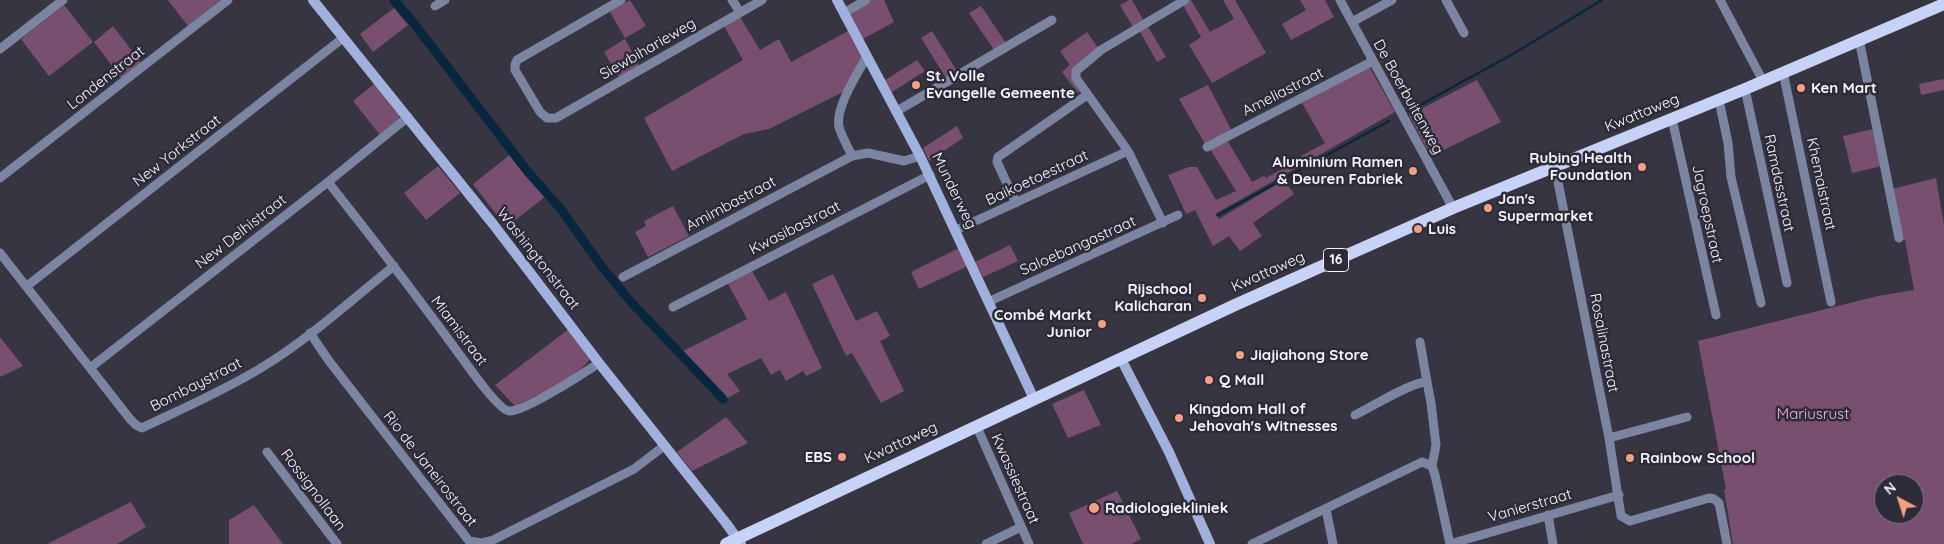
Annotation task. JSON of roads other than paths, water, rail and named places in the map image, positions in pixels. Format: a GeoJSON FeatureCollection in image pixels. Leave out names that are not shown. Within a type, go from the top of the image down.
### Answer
{"type":"FeatureCollection","features":[{"type":"Feature","properties":{"kind":"main road","name":"Kwattaweg"},"geometry":{"type":"LineString","coordinates":[[726,544],[739,541],[976,425],[1235,305],[1453,208],[1719,100],[1944,4]]}},
{"type":"Feature","properties":{"kind":"street"},"geometry":{"type":"LineString","coordinates":[[0,49],[63,0]]}},
{"type":"Feature","properties":{"kind":"street","name":"Londenstraat"},"geometry":{"type":"LineString","coordinates":[[0,178],[228,0]]}},
{"type":"Feature","properties":{"kind":"street","name":"Washingtonstraat"},"geometry":{"type":"LineString","coordinates":[[313,0],[508,243],[599,363],[739,541]]}},
{"type":"Feature","properties":{"kind":"street"},"geometry":{"type":"LineString","coordinates":[[435,6],[444,0]]}},
{"type":"Feature","properties":{"kind":"street","name":"Siewbiharieweg"},"geometry":{"type":"LineString","coordinates":[[621,0],[518,60],[515,70],[540,112],[547,118],[556,118],[762,0]]}},
{"type":"Feature","properties":{"kind":"street"},"geometry":{"type":"LineString","coordinates":[[732,0],[740,12]]}},
{"type":"Feature","properties":{"kind":"street","name":"Munderweg"},"geometry":{"type":"LineString","coordinates":[[837,0],[866,58],[897,111],[930,175],[1034,399]]}},
{"type":"Feature","properties":{"kind":"street"},"geometry":{"type":"LineString","coordinates":[[844,13],[866,0]]}},
{"type":"Feature","properties":{"kind":"street"},"geometry":{"type":"LineString","coordinates":[[1162,223],[1128,151],[1087,96],[1076,78],[1076,71],[1080,66],[1109,46],[1185,0]]}},
{"type":"Feature","properties":{"kind":"street","name":"De Boerbuitenweg"},"geometry":{"type":"LineString","coordinates":[[1340,0],[1453,208]]}},
{"type":"Feature","properties":{"kind":"street"},"geometry":{"type":"LineString","coordinates":[[1352,22],[1392,0]]}},
{"type":"Feature","properties":{"kind":"street"},"geometry":{"type":"LineString","coordinates":[[1446,0],[1464,33]]}},
{"type":"Feature","properties":{"kind":"street"},"geometry":{"type":"LineString","coordinates":[[1720,0],[1763,81]]}},
{"type":"Feature","properties":{"kind":"street"},"geometry":{"type":"LineString","coordinates":[[897,111],[1052,20]]}},
{"type":"Feature","properties":{"kind":"street","name":"New Yorkstraat"},"geometry":{"type":"LineString","coordinates":[[26,286],[343,38]]}},
{"type":"Feature","properties":{"kind":"street"},"geometry":{"type":"LineString","coordinates":[[1859,39],[1899,238]]}},
{"type":"Feature","properties":{"kind":"street"},"geometry":{"type":"LineString","coordinates":[[866,58],[840,112],[839,127],[852,156],[868,153],[904,161],[920,156]]}},
{"type":"Feature","properties":{"kind":"street","name":"Ameliastraat"},"geometry":{"type":"LineString","coordinates":[[1206,146],[1373,61]]}},
{"type":"Feature","properties":{"kind":"street","name":"Khemaistraat"},"geometry":{"type":"LineString","coordinates":[[1784,72],[1831,302]]}},
{"type":"Feature","properties":{"kind":"street","name":"Ramdasstraat"},"geometry":{"type":"LineString","coordinates":[[1745,89],[1787,282]]}},
{"type":"Feature","properties":{"kind":"street"},"geometry":{"type":"LineString","coordinates":[[1016,203],[997,162],[998,157],[1087,96]]}},
{"type":"Feature","properties":{"kind":"street"},"geometry":{"type":"LineString","coordinates":[[1719,100],[1728,143],[1731,177],[1761,303]]}},
{"type":"Feature","properties":{"kind":"street","name":"New Delhistraat"},"geometry":{"type":"LineString","coordinates":[[90,368],[408,117]]}},
{"type":"Feature","properties":{"kind":"street","name":"Jagroepstraat"},"geometry":{"type":"LineString","coordinates":[[1672,119],[1716,315]]}},
{"type":"Feature","properties":{"kind":"street","name":"Baikoetoestraat"},"geometry":{"type":"LineString","coordinates":[[956,230],[1128,151]]}},
{"type":"Feature","properties":{"kind":"street","name":"Amimbastraat"},"geometry":{"type":"LineString","coordinates":[[622,277],[852,156]]}},
{"type":"Feature","properties":{"kind":"street","name":"Rosalinastraat"},"geometry":{"type":"LineString","coordinates":[[1555,167],[1609,438],[1621,516],[1630,521],[1709,498],[1714,499],[1719,503],[1727,544]]}},
{"type":"Feature","properties":{"kind":"street","name":"Kwasibastraat"},"geometry":{"type":"LineString","coordinates":[[673,307],[930,175]]}},
{"type":"Feature","properties":{"kind":"street","name":"Miamistraat"},"geometry":{"type":"LineString","coordinates":[[328,182],[394,266],[475,375],[501,406],[508,411],[518,409],[540,398],[599,363]]}},
{"type":"Feature","properties":{"kind":"street","name":"Saloebangastraat"},"geometry":{"type":"LineString","coordinates":[[990,301],[1178,215]]}},
{"type":"Feature","properties":{"kind":"street","name":"Bombaystraat"},"geometry":{"type":"LineString","coordinates":[[0,253],[130,419],[142,428],[262,367],[310,333],[394,266]]}},
{"type":"Feature","properties":{"kind":"street","name":"Rio de Janeirostraat"},"geometry":{"type":"LineString","coordinates":[[310,333],[329,361],[469,541],[481,543],[493,540],[634,469],[664,446]]}},
{"type":"Feature","properties":{"kind":"street"},"geometry":{"type":"LineString","coordinates":[[1420,342],[1426,382],[1429,386],[1436,445],[1432,466],[1450,544]]}},
{"type":"Feature","properties":{"kind":"street"},"geometry":{"type":"LineString","coordinates":[[1121,359],[1169,452],[1210,544]]}},
{"type":"Feature","properties":{"kind":"street"},"geometry":{"type":"LineString","coordinates":[[1356,415],[1408,388],[1426,382]]}},
{"type":"Feature","properties":{"kind":"street"},"geometry":{"type":"LineString","coordinates":[[1609,438],[1688,417]]}},
{"type":"Feature","properties":{"kind":"street","name":"Kwassiestraat"},"geometry":{"type":"LineString","coordinates":[[976,425],[1029,544]]}},
{"type":"Feature","properties":{"kind":"street","name":"Rossignollaan"},"geometry":{"type":"LineString","coordinates":[[267,452],[337,544]]}},
{"type":"Feature","properties":{"kind":"street"},"geometry":{"type":"LineString","coordinates":[[1252,544],[1422,462],[1432,466]]}},
{"type":"Feature","properties":{"kind":"street","name":"Vanierstraat"},"geometry":{"type":"LineString","coordinates":[[1450,544],[1618,495]]}},
{"type":"Feature","properties":{"kind":"street"},"geometry":{"type":"LineString","coordinates":[[1326,509],[1333,544]]}},
{"type":"Feature","properties":{"kind":"street"},"geometry":{"type":"LineString","coordinates":[[1548,515],[1553,544]]}},
{"type":"Feature","properties":{"kind":"street"},"geometry":{"type":"LineString","coordinates":[[986,544],[1021,527]]}},
{"type":"Feature","properties":{"kind":"waterway"},"geometry":{"type":"LineString","coordinates":[[394,0],[528,172],[560,208],[602,267],[631,302],[723,399]]}},
{"type":"Feature","properties":{"kind":"waterway"},"geometry":{"type":"LineString","coordinates":[[1409,111],[1513,54],[1602,0]]}},
{"type":"Feature","properties":{"kind":"waterway"},"geometry":{"type":"LineString","coordinates":[[1218,215],[1389,121]]}},
{"type":"Feature","properties":{"kind":"place","name":"St. Volle Evangelle Gemeente"},"geometry":{"type":"Point","coordinates":[916,85]}},
{"type":"Feature","properties":{"kind":"place","name":"Ken Mart"},"geometry":{"type":"Point","coordinates":[1801,88]}},
{"type":"Feature","properties":{"kind":"place","name":"Rubing Health Foundation"},"geometry":{"type":"Point","coordinates":[1642,167]}},
{"type":"Feature","properties":{"kind":"place","name":"Aluminium Ramen & Deuren Fabriek"},"geometry":{"type":"Point","coordinates":[1413,171]}},
{"type":"Feature","properties":{"kind":"place","name":"Jan's Supermarket"},"geometry":{"type":"Point","coordinates":[1488,208]}},
{"type":"Feature","properties":{"kind":"place","name":"Luis"},"geometry":{"type":"Point","coordinates":[1418,229]}},
{"type":"Feature","properties":{"kind":"place","name":"Rijschool Kalicharan"},"geometry":{"type":"Point","coordinates":[1202,298]}},
{"type":"Feature","properties":{"kind":"place","name":"Combé Markt Junior"},"geometry":{"type":"Point","coordinates":[1102,324]}},
{"type":"Feature","properties":{"kind":"place","name":"Jiajiahong Store"},"geometry":{"type":"Point","coordinates":[1240,355]}},
{"type":"Feature","properties":{"kind":"place","name":"Q Mall"},"geometry":{"type":"Point","coordinates":[1209,380]}},
{"type":"Feature","properties":{"kind":"place","name":"Kingdom Hall of Jehovah's Witnesses"},"geometry":{"type":"Point","coordinates":[1179,418]}},
{"type":"Feature","properties":{"kind":"place","name":"EBS"},"geometry":{"type":"Point","coordinates":[842,457]}},
{"type":"Feature","properties":{"kind":"place","name":"Rainbow School"},"geometry":{"type":"Point","coordinates":[1630,458]}},
{"type":"Feature","properties":{"kind":"place","name":"Radiologiekliniek"},"geometry":{"type":"Point","coordinates":[1094,508]}},
{"type":"Feature","properties":{"kind":"park label","name":"Mariusrust"},"geometry":{"type":"Point","coordinates":[1813,414]}}]}
